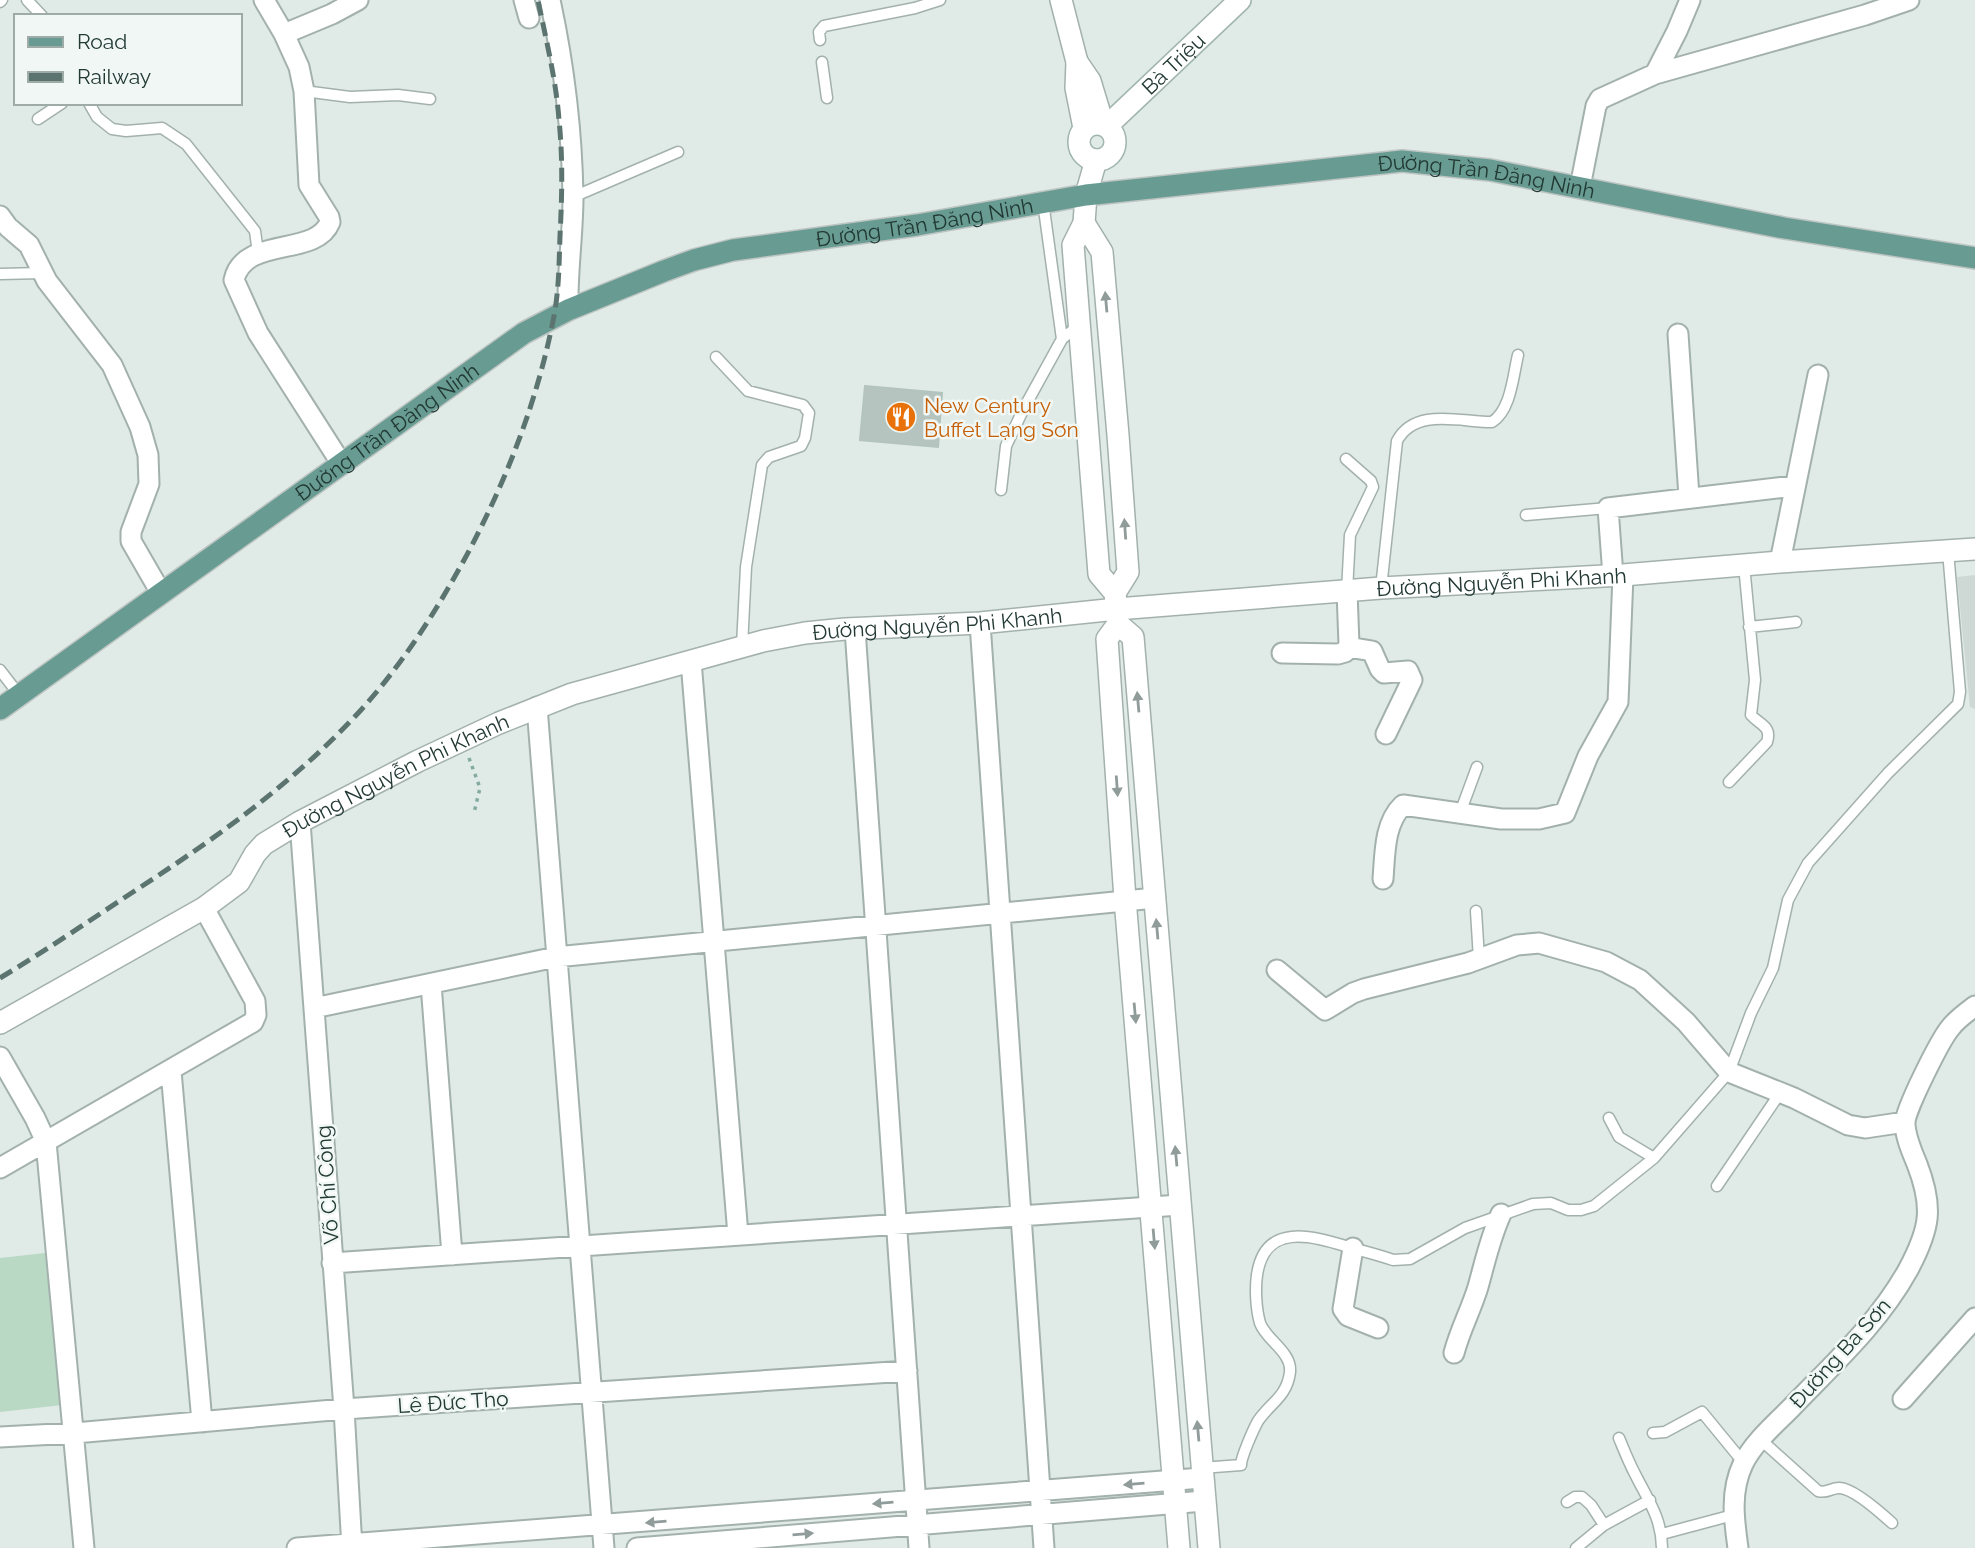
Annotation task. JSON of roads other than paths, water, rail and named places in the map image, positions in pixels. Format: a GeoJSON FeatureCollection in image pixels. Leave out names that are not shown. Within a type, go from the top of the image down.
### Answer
{"type":"FeatureCollection","features":[{"type":"Feature","properties":{"kind":"main road","name":"Đường Trần Đăng Ninh"},"geometry":{"type":"LineString","coordinates":[[0,709],[524,333],[568,310],[694,260],[733,250],[917,225],[1086,195],[1402,161],[1458,165],[1784,228],[1975,258]]}},
{"type":"Feature","properties":{"kind":"street"},"geometry":{"type":"LineString","coordinates":[[264,0],[296,56],[304,91],[309,185],[329,216],[330,225],[319,234],[298,244],[258,253],[236,271],[235,283],[258,333],[341,463]]}},
{"type":"Feature","properties":{"kind":"street"},"geometry":{"type":"LineString","coordinates":[[284,34],[358,0]]}},
{"type":"Feature","properties":{"kind":"street"},"geometry":{"type":"LineString","coordinates":[[550,0],[565,85],[573,197],[568,310]]}},
{"type":"Feature","properties":{"kind":"street"},"geometry":{"type":"LineString","coordinates":[[1061,0],[1077,62],[1090,81],[1098,126]]}},
{"type":"Feature","properties":{"kind":"street","name":"Bà Triệu"},"geometry":{"type":"LineString","coordinates":[[1098,126],[1240,0]]}},
{"type":"Feature","properties":{"kind":"street"},"geometry":{"type":"LineString","coordinates":[[1655,74],[1678,32],[1690,0]]}},
{"type":"Feature","properties":{"kind":"street"},"geometry":{"type":"LineString","coordinates":[[1580,187],[1596,106],[1600,99],[1655,74],[1853,19],[1909,0]]}},
{"type":"Feature","properties":{"kind":"street"},"geometry":{"type":"LineString","coordinates":[[1098,126],[1112,131],[1116,144],[1109,156],[1097,160],[1090,159],[1080,149],[1079,136],[1098,126]]}},
{"type":"Feature","properties":{"kind":"street"},"geometry":{"type":"LineString","coordinates":[[1097,160],[1086,195],[1084,223],[1073,245],[1099,574],[1133,637],[1209,1548]]}},
{"type":"Feature","properties":{"kind":"street"},"geometry":{"type":"LineString","coordinates":[[0,216],[8,227],[29,245],[42,273],[117,374],[145,441],[148,456],[149,484],[130,537],[161,593]]}},
{"type":"Feature","properties":{"kind":"street"},"geometry":{"type":"LineString","coordinates":[[1084,223],[1102,252],[1128,572],[1107,639],[1125,899],[1179,1548]]}},
{"type":"Feature","properties":{"kind":"street"},"geometry":{"type":"LineString","coordinates":[[1678,334],[1689,497]]}},
{"type":"Feature","properties":{"kind":"street"},"geometry":{"type":"LineString","coordinates":[[1780,562],[1818,375]]}},
{"type":"Feature","properties":{"kind":"street"},"geometry":{"type":"LineString","coordinates":[[1383,878],[1389,830],[1400,807],[1408,804],[1524,820],[1565,813],[1588,756],[1618,702],[1618,575],[1608,508],[1794,486]]}},
{"type":"Feature","properties":{"kind":"street","name":"Đường Nguyễn Phi Khanh"},"geometry":{"type":"LineString","coordinates":[[0,1023],[204,908],[239,882],[264,844],[300,822],[463,740],[537,707],[596,687],[742,646],[805,633],[855,629],[980,624],[1116,609],[1347,591],[1618,575],[1975,549]]}},
{"type":"Feature","properties":{"kind":"street"},"geometry":{"type":"LineString","coordinates":[[1282,653],[1345,652],[1348,647],[1347,591]]}},
{"type":"Feature","properties":{"kind":"street"},"geometry":{"type":"LineString","coordinates":[[980,624],[1044,1548]]}},
{"type":"Feature","properties":{"kind":"street"},"geometry":{"type":"LineString","coordinates":[[855,629],[919,1548]]}},
{"type":"Feature","properties":{"kind":"street"},"geometry":{"type":"LineString","coordinates":[[1348,647],[1373,651],[1384,673],[1408,671],[1412,675],[1386,734]]}},
{"type":"Feature","properties":{"kind":"street"},"geometry":{"type":"LineString","coordinates":[[691,661],[738,1235]]}},
{"type":"Feature","properties":{"kind":"street"},"geometry":{"type":"LineString","coordinates":[[537,707],[604,1548]]}},
{"type":"Feature","properties":{"kind":"street","name":"Võ Chí Công"},"geometry":{"type":"LineString","coordinates":[[300,822],[352,1546]]}},
{"type":"Feature","properties":{"kind":"street"},"geometry":{"type":"LineString","coordinates":[[314,1009],[556,957],[1155,898]]}},
{"type":"Feature","properties":{"kind":"street"},"geometry":{"type":"LineString","coordinates":[[0,1168],[249,1027],[256,1015],[255,1001],[204,908]]}},
{"type":"Feature","properties":{"kind":"street"},"geometry":{"type":"LineString","coordinates":[[1277,970],[1325,1010],[1353,993],[1479,959],[1508,947],[1531,943],[1569,950],[1606,962],[1640,980],[1657,993],[1729,1072],[1848,1125],[1866,1128],[1905,1122],[1939,1045],[1950,1028],[1975,1006]]}},
{"type":"Feature","properties":{"kind":"street"},"geometry":{"type":"LineString","coordinates":[[430,984],[452,1255]]}},
{"type":"Feature","properties":{"kind":"street"},"geometry":{"type":"LineString","coordinates":[[0,1057],[46,1142],[84,1548]]}},
{"type":"Feature","properties":{"kind":"street"},"geometry":{"type":"LineString","coordinates":[[171,1071],[202,1422]]}},
{"type":"Feature","properties":{"kind":"street","name":"Đường Ba Sơn"},"geometry":{"type":"LineString","coordinates":[[1738,1548],[1733,1515],[1734,1493],[1743,1462],[1871,1325],[1908,1270],[1916,1252],[1928,1220],[1929,1198],[1911,1149],[1905,1122]]}},
{"type":"Feature","properties":{"kind":"street"},"geometry":{"type":"LineString","coordinates":[[332,1263],[1180,1205]]}},
{"type":"Feature","properties":{"kind":"street"},"geometry":{"type":"LineString","coordinates":[[1454,1353],[1460,1329],[1478,1288],[1492,1234],[1501,1214]]}},
{"type":"Feature","properties":{"kind":"street"},"geometry":{"type":"LineString","coordinates":[[1353,1248],[1343,1309],[1348,1316],[1378,1328]]}},
{"type":"Feature","properties":{"kind":"street"},"geometry":{"type":"LineString","coordinates":[[1903,1399],[1975,1318]]}},
{"type":"Feature","properties":{"kind":"street","name":"Lê Đức Thọ"},"geometry":{"type":"LineString","coordinates":[[0,1437],[344,1409],[907,1371]]}},
{"type":"Feature","properties":{"kind":"street"},"geometry":{"type":"LineString","coordinates":[[297,1548],[352,1546],[1040,1492],[1174,1480],[1202,1473]]}},
{"type":"Feature","properties":{"kind":"street"},"geometry":{"type":"LineString","coordinates":[[637,1548],[1204,1501]]}},
{"type":"Feature","properties":{"kind":"lane"},"geometry":{"type":"LineString","coordinates":[[27,0],[40,14]]}},
{"type":"Feature","properties":{"kind":"lane"},"geometry":{"type":"LineString","coordinates":[[820,40],[819,32],[824,26],[915,8],[940,0]]}},
{"type":"Feature","properties":{"kind":"lane"},"geometry":{"type":"LineString","coordinates":[[822,62],[827,98]]}},
{"type":"Feature","properties":{"kind":"lane"},"geometry":{"type":"LineString","coordinates":[[304,91],[350,97],[398,94],[430,99]]}},
{"type":"Feature","properties":{"kind":"lane"},"geometry":{"type":"LineString","coordinates":[[38,119],[59,105]]}},
{"type":"Feature","properties":{"kind":"lane"},"geometry":{"type":"LineString","coordinates":[[90,105],[97,117],[112,130],[162,128],[186,144],[255,231],[258,253]]}},
{"type":"Feature","properties":{"kind":"lane"},"geometry":{"type":"LineString","coordinates":[[573,197],[678,152]]}},
{"type":"Feature","properties":{"kind":"lane"},"geometry":{"type":"LineString","coordinates":[[1043,202],[1062,339]]}},
{"type":"Feature","properties":{"kind":"lane"},"geometry":{"type":"LineString","coordinates":[[0,274],[42,273]]}},
{"type":"Feature","properties":{"kind":"lane"},"geometry":{"type":"LineString","coordinates":[[1001,490],[1006,446],[1038,380],[1062,339],[1079,325]]}},
{"type":"Feature","properties":{"kind":"lane"},"geometry":{"type":"LineString","coordinates":[[1381,589],[1397,441],[1401,434],[1407,427],[1429,420],[1492,422],[1504,411],[1518,355]]}},
{"type":"Feature","properties":{"kind":"lane"},"geometry":{"type":"LineString","coordinates":[[716,357],[748,391],[803,405],[809,413],[806,438],[801,446],[769,457],[762,465],[746,567],[742,646]]}},
{"type":"Feature","properties":{"kind":"lane"},"geometry":{"type":"LineString","coordinates":[[1346,459],[1371,481],[1373,487],[1350,535],[1347,591]]}},
{"type":"Feature","properties":{"kind":"lane"},"geometry":{"type":"LineString","coordinates":[[1526,515],[1608,508]]}},
{"type":"Feature","properties":{"kind":"lane"},"geometry":{"type":"LineString","coordinates":[[1202,1473],[1241,1465],[1256,1423],[1277,1402],[1290,1374],[1288,1359],[1266,1334],[1259,1316],[1256,1279],[1262,1253],[1274,1242],[1294,1236],[1324,1239],[1393,1260],[1405,1261],[1447,1237],[1501,1214],[1543,1202],[1568,1210],[1594,1206],[1654,1158],[1729,1072],[1751,1013],[1777,956],[1788,900],[1808,863],[1888,773],[1958,704],[1948,551]]}},
{"type":"Feature","properties":{"kind":"lane"},"geometry":{"type":"LineString","coordinates":[[1729,782],[1767,742],[1769,735],[1767,727],[1751,715],[1755,680],[1744,565]]}},
{"type":"Feature","properties":{"kind":"lane"},"geometry":{"type":"LineString","coordinates":[[1749,626],[1796,622]]}},
{"type":"Feature","properties":{"kind":"lane"},"geometry":{"type":"LineString","coordinates":[[0,670],[20,696]]}},
{"type":"Feature","properties":{"kind":"lane"},"geometry":{"type":"LineString","coordinates":[[1460,813],[1477,767]]}},
{"type":"Feature","properties":{"kind":"lane"},"geometry":{"type":"LineString","coordinates":[[1476,911],[1479,959]]}},
{"type":"Feature","properties":{"kind":"lane"},"geometry":{"type":"LineString","coordinates":[[1717,1186],[1780,1093]]}},
{"type":"Feature","properties":{"kind":"lane"},"geometry":{"type":"LineString","coordinates":[[1609,1118],[1619,1138],[1654,1158]]}},
{"type":"Feature","properties":{"kind":"lane"},"geometry":{"type":"LineString","coordinates":[[1653,1433],[1671,1429],[1702,1412],[1743,1462]]}},
{"type":"Feature","properties":{"kind":"lane"},"geometry":{"type":"LineString","coordinates":[[1619,1438],[1634,1474],[1650,1500],[1662,1534],[1662,1548]]}},
{"type":"Feature","properties":{"kind":"lane"},"geometry":{"type":"LineString","coordinates":[[1761,1440],[1818,1491],[1846,1489],[1892,1523]]}},
{"type":"Feature","properties":{"kind":"lane"},"geometry":{"type":"LineString","coordinates":[[1567,1502],[1575,1497],[1582,1497],[1591,1505],[1604,1525]]}},
{"type":"Feature","properties":{"kind":"lane"},"geometry":{"type":"LineString","coordinates":[[1576,1548],[1604,1525],[1650,1500]]}},
{"type":"Feature","properties":{"kind":"lane"},"geometry":{"type":"LineString","coordinates":[[1662,1534],[1733,1515]]}},
{"type":"Feature","properties":{"kind":"railway"},"geometry":{"type":"LineString","coordinates":[[0,978],[194,851],[253,808],[309,761],[361,710],[392,672],[420,633],[458,571],[484,522],[520,438],[539,380],[556,300],[562,164],[558,105],[538,0]]}},
{"type":"Feature","properties":{"kind":"place","name":"New Century Buffet Lạng Sơn"},"geometry":{"type":"Point","coordinates":[901,417]}}]}
